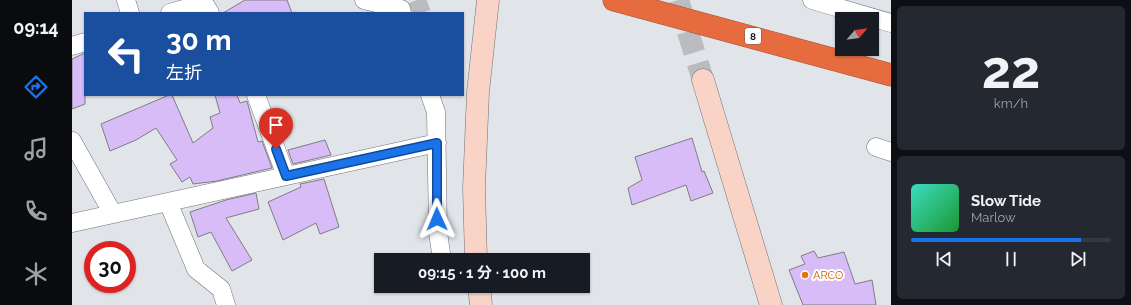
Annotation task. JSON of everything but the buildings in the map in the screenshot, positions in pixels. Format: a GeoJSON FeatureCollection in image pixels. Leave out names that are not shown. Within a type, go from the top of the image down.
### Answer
{"type":"FeatureCollection","features":[{"type":"Feature","properties":{"kind":"highway","name":"8"},"geometry":{"type":"LineString","coordinates":[[614,0],[891,75]]}},
{"type":"Feature","properties":{"kind":"street"},"geometry":{"type":"LineString","coordinates":[[126,0],[130,12]]}},
{"type":"Feature","properties":{"kind":"street"},"geometry":{"type":"LineString","coordinates":[[364,0],[401,9],[402,12]]}},
{"type":"Feature","properties":{"kind":"street"},"geometry":{"type":"LineString","coordinates":[[476,253],[474,188],[478,92],[488,0]]}},
{"type":"Feature","properties":{"kind":"street"},"geometry":{"type":"LineString","coordinates":[[812,0],[891,24]]}},
{"type":"Feature","properties":{"kind":"street"},"geometry":{"type":"LineString","coordinates":[[173,12],[204,3],[209,12]]}},
{"type":"Feature","properties":{"kind":"street"},"geometry":{"type":"LineString","coordinates":[[72,46],[84,42]]}},
{"type":"Feature","properties":{"kind":"street"},"geometry":{"type":"LineString","coordinates":[[703,80],[771,305]]}},
{"type":"Feature","properties":{"kind":"street"},"geometry":{"type":"LineString","coordinates":[[256,96],[286,176]]}},
{"type":"Feature","properties":{"kind":"street"},"geometry":{"type":"LineString","coordinates":[[430,96],[436,112],[438,232],[441,253]]}},
{"type":"Feature","properties":{"kind":"street"},"geometry":{"type":"LineString","coordinates":[[436,112],[446,96]]}},
{"type":"Feature","properties":{"kind":"street"},"geometry":{"type":"LineString","coordinates":[[72,141],[114,214]]}},
{"type":"Feature","properties":{"kind":"street"},"geometry":{"type":"LineString","coordinates":[[72,223],[437,143]]}},
{"type":"Feature","properties":{"kind":"street"},"geometry":{"type":"LineString","coordinates":[[168,202],[196,269],[221,289],[226,305]]}},
{"type":"Feature","properties":{"kind":"street"},"geometry":{"type":"LineString","coordinates":[[480,293],[481,305]]}},
{"type":"Feature","properties":{"kind":"tunnel"},"geometry":{"type":"LineString","coordinates":[[417,0],[422,12]]}},
{"type":"Feature","properties":{"kind":"tunnel"},"geometry":{"type":"LineString","coordinates":[[678,0],[703,80]]}},
{"type":"Feature","properties":{"kind":"place","name":"ARCO"},"geometry":{"type":"Point","coordinates":[805,275]}},
{"type":"Feature","properties":{"kind":"route"},"geometry":{"type":"LineString","coordinates":[[276,149],[286,176],[437,143],[437,219]]}}]}
